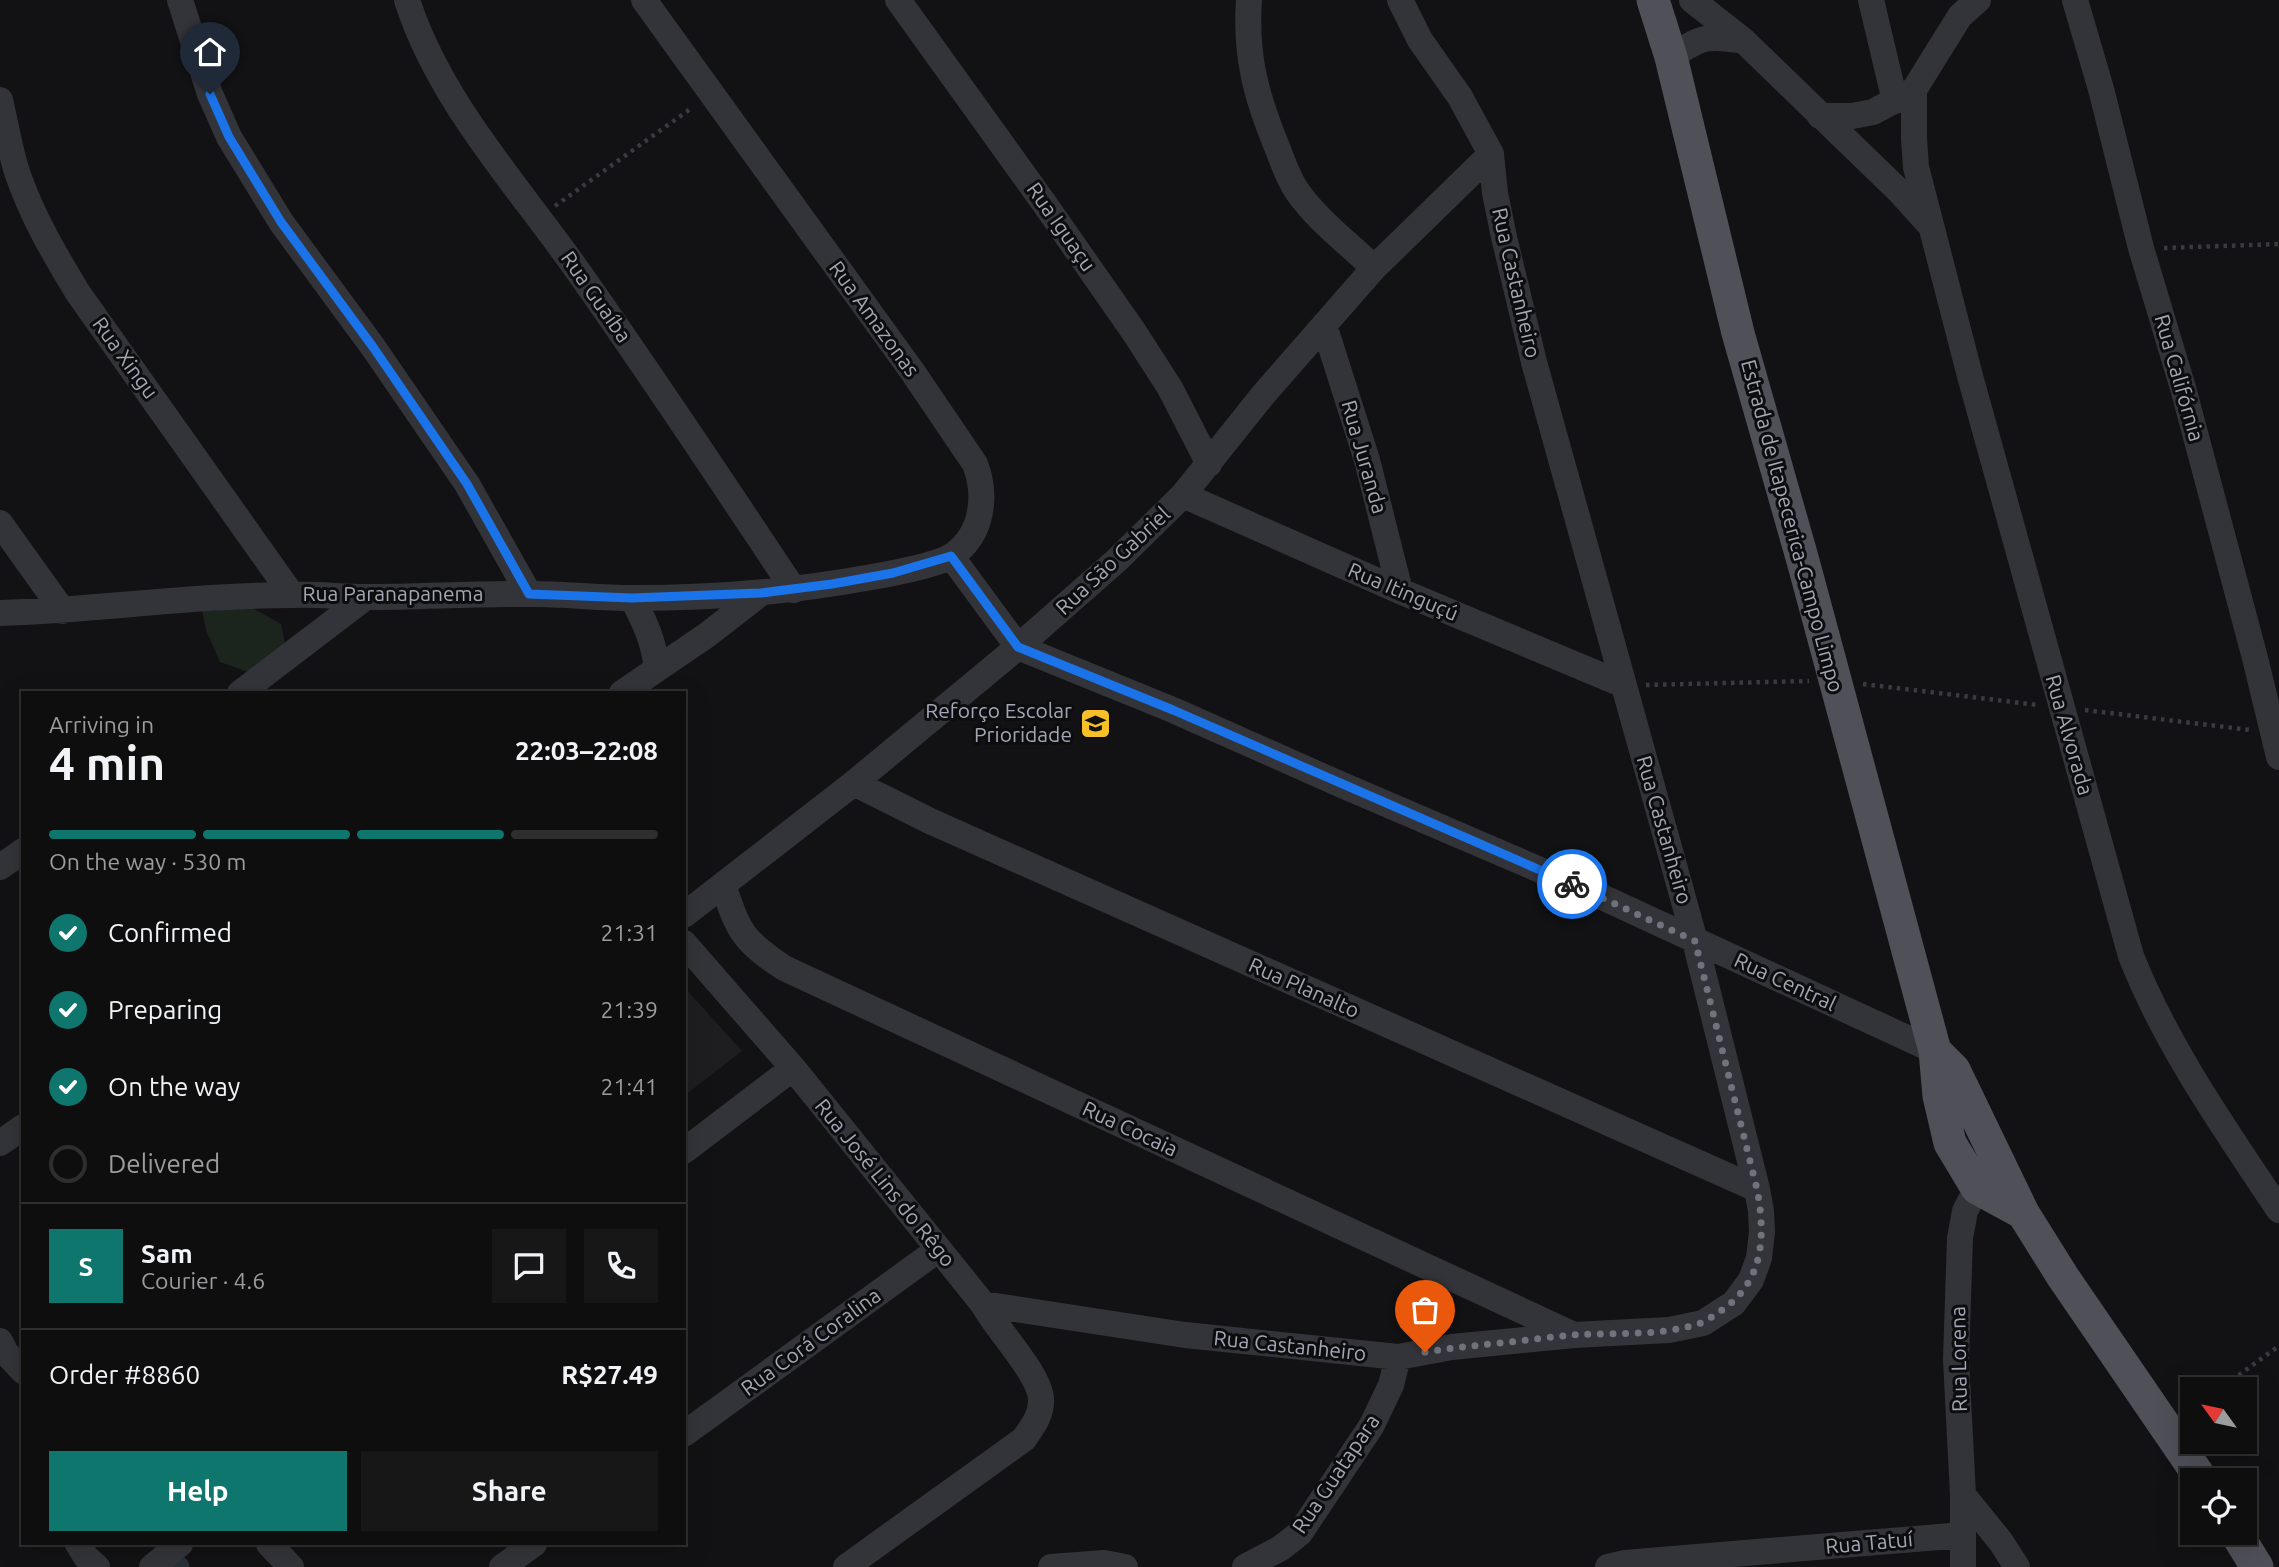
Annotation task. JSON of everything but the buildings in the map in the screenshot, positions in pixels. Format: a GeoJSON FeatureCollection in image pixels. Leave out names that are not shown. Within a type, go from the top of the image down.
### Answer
{"type":"FeatureCollection","features":[{"type":"Feature","properties":{"kind":"main road","name":"Estrada de Itapecerica-Campo Limpo"},"geometry":{"type":"LineString","coordinates":[[1653,0],[1671,57],[1738,333],[1935,1051],[1939,1097],[1950,1143],[1977,1188],[2023,1213]]}},
{"type":"Feature","properties":{"kind":"main road","name":"Estrada de Itapecerica-Campo Limpo"},"geometry":{"type":"LineString","coordinates":[[1935,1051],[1954,1070],[2023,1213],[2063,1277],[2194,1468]]}},
{"type":"Feature","properties":{"kind":"main road"},"geometry":{"type":"LineString","coordinates":[[2243,1545],[2257,1567]]}},
{"type":"Feature","properties":{"kind":"street"},"geometry":{"type":"LineString","coordinates":[[180,0],[210,94],[229,137],[281,222],[373,347],[467,484],[529,594]]}},
{"type":"Feature","properties":{"kind":"street","name":"Rua Guaíba"},"geometry":{"type":"LineString","coordinates":[[407,0],[414,24],[429,55],[456,101],[658,384],[794,590]]}},
{"type":"Feature","properties":{"kind":"street","name":"Rua Amazonas"},"geometry":{"type":"LineString","coordinates":[[644,0],[919,381],[975,464],[981,480],[982,502],[976,527],[965,544],[951,556]]}},
{"type":"Feature","properties":{"kind":"street","name":"Rua Iguaçu"},"geometry":{"type":"LineString","coordinates":[[898,0],[1134,332],[1170,388],[1209,464]]}},
{"type":"Feature","properties":{"kind":"street"},"geometry":{"type":"LineString","coordinates":[[1250,0],[1247,35],[1251,67],[1261,109],[1284,166],[1303,198],[1374,268]]}},
{"type":"Feature","properties":{"kind":"street","name":"Rua Castanheiro"},"geometry":{"type":"LineString","coordinates":[[983,1304],[1185,1335],[1398,1357],[1452,1347],[1574,1335],[1618,1334],[1703,1323],[1734,1303],[1751,1280],[1759,1258],[1762,1233],[1757,1189],[1695,941],[1534,362],[1504,237],[1491,154],[1460,97],[1420,40],[1400,0]]}},
{"type":"Feature","properties":{"kind":"street","name":"Rua Alvorada"},"geometry":{"type":"LineString","coordinates":[[1692,0],[1744,41],[1900,192],[1932,228]]}},
{"type":"Feature","properties":{"kind":"street","name":"Rua Alvorada"},"geometry":{"type":"LineString","coordinates":[[1871,0],[1905,95],[1914,139],[1916,167],[1970,376],[2132,956],[2162,1025],[2279,1210]]}},
{"type":"Feature","properties":{"kind":"street"},"geometry":{"type":"LineString","coordinates":[[1820,116],[1852,116],[1872,112],[1905,95],[1960,16],[1979,0]]}},
{"type":"Feature","properties":{"kind":"street","name":"Rua Califórnia"},"geometry":{"type":"LineString","coordinates":[[2075,0],[2101,89],[2141,248],[2183,388],[2276,745]]}},
{"type":"Feature","properties":{"kind":"street"},"geometry":{"type":"LineString","coordinates":[[1671,57],[1693,42],[1714,37],[1744,41]]}},
{"type":"Feature","properties":{"kind":"street","name":"Rua Xingu"},"geometry":{"type":"LineString","coordinates":[[0,100],[18,173],[42,232],[59,261],[78,293],[292,595]]}},
{"type":"Feature","properties":{"kind":"street","name":"Rua São Gabriel"},"geometry":{"type":"LineString","coordinates":[[686,913],[854,783],[1118,560],[1183,495],[1263,395],[1374,268],[1491,154]]}},
{"type":"Feature","properties":{"kind":"street","name":"Rua Juranda"},"geometry":{"type":"LineString","coordinates":[[1324,325],[1367,460],[1399,591]]}},
{"type":"Feature","properties":{"kind":"street","name":"Rua Itinguçú"},"geometry":{"type":"LineString","coordinates":[[1183,495],[1399,591],[1624,685]]}},
{"type":"Feature","properties":{"kind":"street"},"geometry":{"type":"LineString","coordinates":[[0,523],[63,611]]}},
{"type":"Feature","properties":{"kind":"street"},"geometry":{"type":"LineString","coordinates":[[951,556],[1018,647]]}},
{"type":"Feature","properties":{"kind":"street","name":"Rua Paranapanema"},"geometry":{"type":"LineString","coordinates":[[0,613],[63,611],[159,600],[292,595],[366,597],[529,594],[632,598],[761,593],[893,573],[951,556]]}},
{"type":"Feature","properties":{"kind":"street"},"geometry":{"type":"LineString","coordinates":[[625,691],[707,635],[761,593]]}},
{"type":"Feature","properties":{"kind":"street"},"geometry":{"type":"LineString","coordinates":[[243,691],[366,597]]}},
{"type":"Feature","properties":{"kind":"street"},"geometry":{"type":"LineString","coordinates":[[632,598],[648,627],[655,648],[657,669]]}},
{"type":"Feature","properties":{"kind":"street","name":"Rua Central"},"geometry":{"type":"LineString","coordinates":[[1018,647],[1173,710],[1577,886],[1935,1051]]}},
{"type":"Feature","properties":{"kind":"street","name":"Rua Planalto"},"geometry":{"type":"LineString","coordinates":[[854,783],[955,832],[1757,1189]]}},
{"type":"Feature","properties":{"kind":"street"},"geometry":{"type":"LineString","coordinates":[[0,867],[21,852]]}},
{"type":"Feature","properties":{"kind":"street","name":"Rua Cocaia"},"geometry":{"type":"LineString","coordinates":[[723,885],[742,933],[758,950],[784,968],[1574,1335]]}},
{"type":"Feature","properties":{"kind":"street","name":"Rua José Lins do Rêgo"},"geometry":{"type":"LineString","coordinates":[[686,945],[793,1068],[983,1304],[1034,1377],[1041,1398],[1038,1418],[1024,1439],[846,1567]]}},
{"type":"Feature","properties":{"kind":"street"},"geometry":{"type":"LineString","coordinates":[[686,1149],[793,1068]]}},
{"type":"Feature","properties":{"kind":"street"},"geometry":{"type":"LineString","coordinates":[[0,1143],[21,1128]]}},
{"type":"Feature","properties":{"kind":"street","name":"Rua Lorena"},"geometry":{"type":"LineString","coordinates":[[1963,1567],[1963,1495],[1956,1360],[1960,1238],[1965,1211],[1977,1188],[1998,1162]]}},
{"type":"Feature","properties":{"kind":"street","name":"Rua Corá Coralina"},"geometry":{"type":"LineString","coordinates":[[686,1433],[939,1249]]}},
{"type":"Feature","properties":{"kind":"street"},"geometry":{"type":"LineString","coordinates":[[0,1341],[6,1353],[21,1369]]}},
{"type":"Feature","properties":{"kind":"street","name":"Rua Guatapara"},"geometry":{"type":"LineString","coordinates":[[1245,1567],[1281,1548],[1300,1533],[1372,1424],[1391,1385],[1398,1357]]}},
{"type":"Feature","properties":{"kind":"street"},"geometry":{"type":"LineString","coordinates":[[1963,1495],[2001,1542],[2017,1567]]}},
{"type":"Feature","properties":{"kind":"street","name":"Rua Tatuí"},"geometry":{"type":"LineString","coordinates":[[1608,1567],[1625,1563],[1963,1535]]}},
{"type":"Feature","properties":{"kind":"street"},"geometry":{"type":"LineString","coordinates":[[79,1545],[97,1567]]}},
{"type":"Feature","properties":{"kind":"street"},"geometry":{"type":"LineString","coordinates":[[152,1567],[179,1545]]}},
{"type":"Feature","properties":{"kind":"street"},"geometry":{"type":"LineString","coordinates":[[270,1545],[291,1567]]}},
{"type":"Feature","properties":{"kind":"street"},"geometry":{"type":"LineString","coordinates":[[502,1567],[533,1545]]}},
{"type":"Feature","properties":{"kind":"street"},"geometry":{"type":"LineString","coordinates":[[1051,1567],[1104,1563],[1125,1567]]}},
{"type":"Feature","properties":{"kind":"path"},"geometry":{"type":"LineString","coordinates":[[539,217],[710,94]]}},
{"type":"Feature","properties":{"kind":"path"},"geometry":{"type":"LineString","coordinates":[[2141,248],[2279,244]]}},
{"type":"Feature","properties":{"kind":"path"},"geometry":{"type":"LineString","coordinates":[[1624,685],[1835,680],[2061,707],[2276,745]]}},
{"type":"Feature","properties":{"kind":"path"},"geometry":{"type":"LineString","coordinates":[[2236,1377],[2279,1346]]}},
{"type":"Feature","properties":{"kind":"shaded area"},"geometry":{"type":"Polygon","coordinates":[[[201,605],[251,607],[281,624],[287,654],[248,672],[220,662],[206,630],[201,605]]]}},
{"type":"Feature","properties":{"kind":"shaded area"},"geometry":{"type":"Polygon","coordinates":[[[686,989],[742,1051],[686,1094],[686,989]]]}},
{"type":"Feature","properties":{"kind":"way so far"},"geometry":{"type":"LineString","coordinates":[[1425,1352],[1574,1335],[1669,1330],[1703,1323],[1734,1303],[1751,1280],[1759,1258],[1762,1233],[1757,1189],[1695,941],[1572,884]]}},
{"type":"Feature","properties":{"kind":"place","name":"Reforço Escolar Prioridade"},"geometry":{"type":"Point","coordinates":[1095,723]}},
{"type":"Feature","properties":{"kind":"route"},"geometry":{"type":"LineString","coordinates":[[210,94],[229,137],[281,222],[373,347],[467,484],[529,594],[632,598],[761,593],[893,573],[951,556],[1018,647],[1173,710],[1572,884]]}}]}
